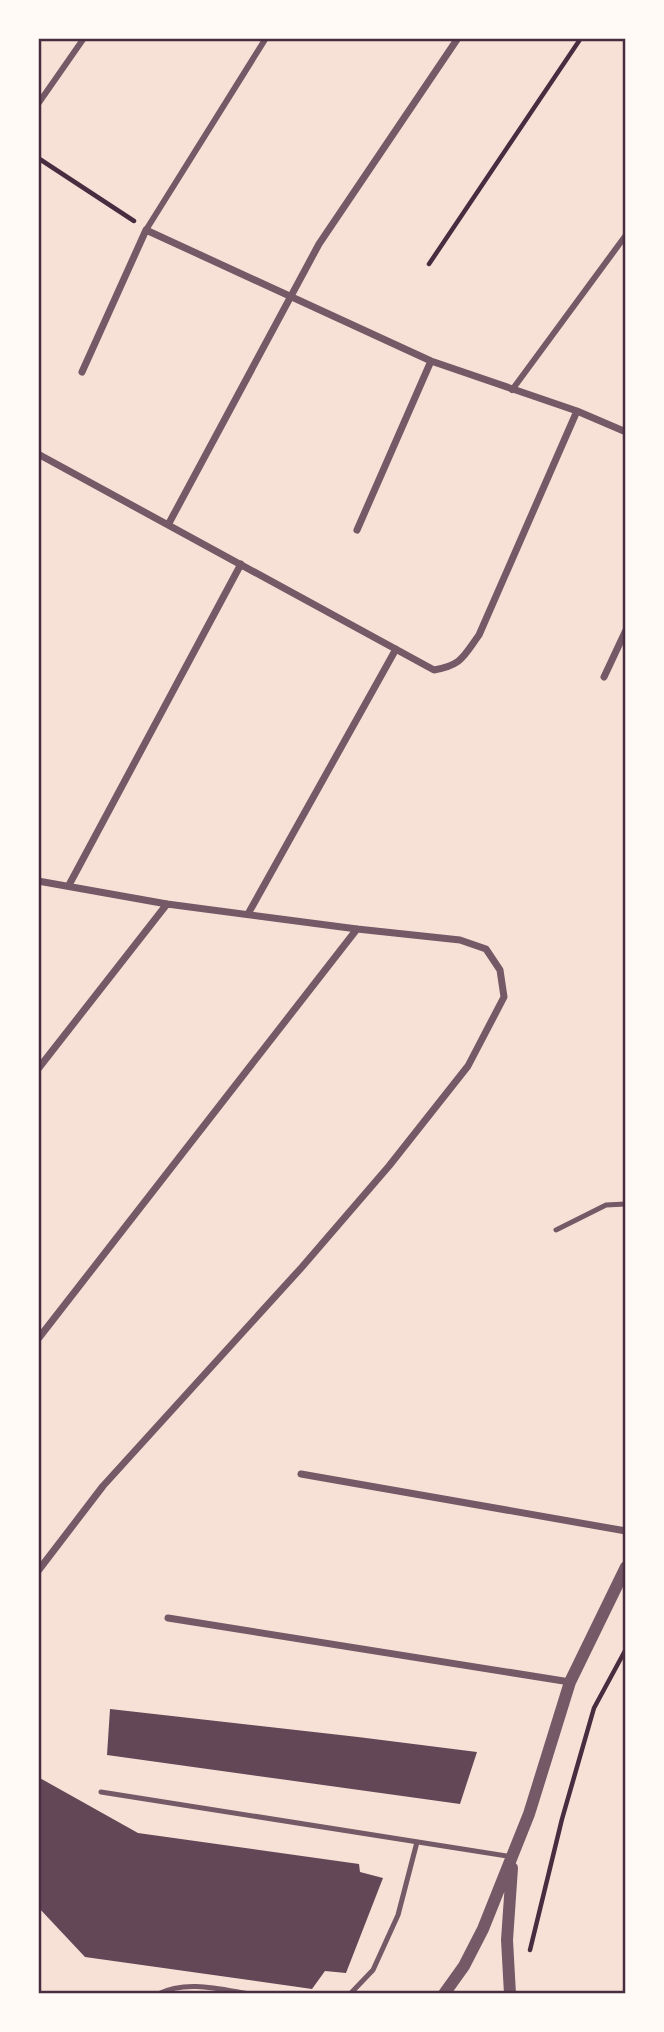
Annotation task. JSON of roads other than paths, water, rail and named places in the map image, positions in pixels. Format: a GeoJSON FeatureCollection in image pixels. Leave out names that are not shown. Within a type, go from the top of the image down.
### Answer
{"type":"FeatureCollection","features":[{"type":"Feature","properties":{"kind":"street"},"geometry":{"type":"LineString","coordinates":[[38,104],[84,38]]}},
{"type":"Feature","properties":{"kind":"street"},"geometry":{"type":"LineString","coordinates":[[82,372],[146,230],[266,38]]}},
{"type":"Feature","properties":{"kind":"street"},"geometry":{"type":"LineString","coordinates":[[169,525],[319,244],[458,38]]}},
{"type":"Feature","properties":{"kind":"street"},"geometry":{"type":"LineString","coordinates":[[146,230],[431,362],[577,411],[625,432]]}},
{"type":"Feature","properties":{"kind":"street"},"geometry":{"type":"LineString","coordinates":[[512,390],[625,235]]}},
{"type":"Feature","properties":{"kind":"street"},"geometry":{"type":"LineString","coordinates":[[357,530],[431,362]]}},
{"type":"Feature","properties":{"kind":"street"},"geometry":{"type":"LineString","coordinates":[[38,454],[433,670],[452,667],[480,635],[577,411]]}},
{"type":"Feature","properties":{"kind":"street"},"geometry":{"type":"LineString","coordinates":[[69,885],[241,564]]}},
{"type":"Feature","properties":{"kind":"street"},"geometry":{"type":"LineString","coordinates":[[604,677],[625,630]]}},
{"type":"Feature","properties":{"kind":"street"},"geometry":{"type":"LineString","coordinates":[[248,914],[396,649]]}},
{"type":"Feature","properties":{"kind":"street"},"geometry":{"type":"LineString","coordinates":[[38,881],[167,904],[460,940],[486,949],[500,970],[504,997],[468,1066],[389,1166],[302,1267],[103,1486],[38,1571]]}},
{"type":"Feature","properties":{"kind":"street"},"geometry":{"type":"LineString","coordinates":[[38,1069],[167,904]]}},
{"type":"Feature","properties":{"kind":"street"},"geometry":{"type":"LineString","coordinates":[[38,1339],[357,929]]}},
{"type":"Feature","properties":{"kind":"street"},"geometry":{"type":"LineString","coordinates":[[301,1474],[625,1531]]}},
{"type":"Feature","properties":{"kind":"street"},"geometry":{"type":"LineString","coordinates":[[444,1993],[464,1965],[483,1929],[529,1814],[570,1682],[625,1567]]}},
{"type":"Feature","properties":{"kind":"street"},"geometry":{"type":"LineString","coordinates":[[168,1618],[570,1682]]}},
{"type":"Feature","properties":{"kind":"street"},"geometry":{"type":"LineString","coordinates":[[510,1993],[508,1940],[513,1857]]}},
{"type":"Feature","properties":{"kind":"lane"},"geometry":{"type":"LineString","coordinates":[[556,1230],[606,1205],[625,1204]]}},
{"type":"Feature","properties":{"kind":"lane"},"geometry":{"type":"LineString","coordinates":[[101,1792],[513,1857]]}},
{"type":"Feature","properties":{"kind":"lane"},"geometry":{"type":"LineString","coordinates":[[350,1993],[373,1970],[398,1914],[417,1842]]}},
{"type":"Feature","properties":{"kind":"lane"},"geometry":{"type":"LineString","coordinates":[[158,1993],[173,1987],[203,1987],[249,1993]]}}]}
